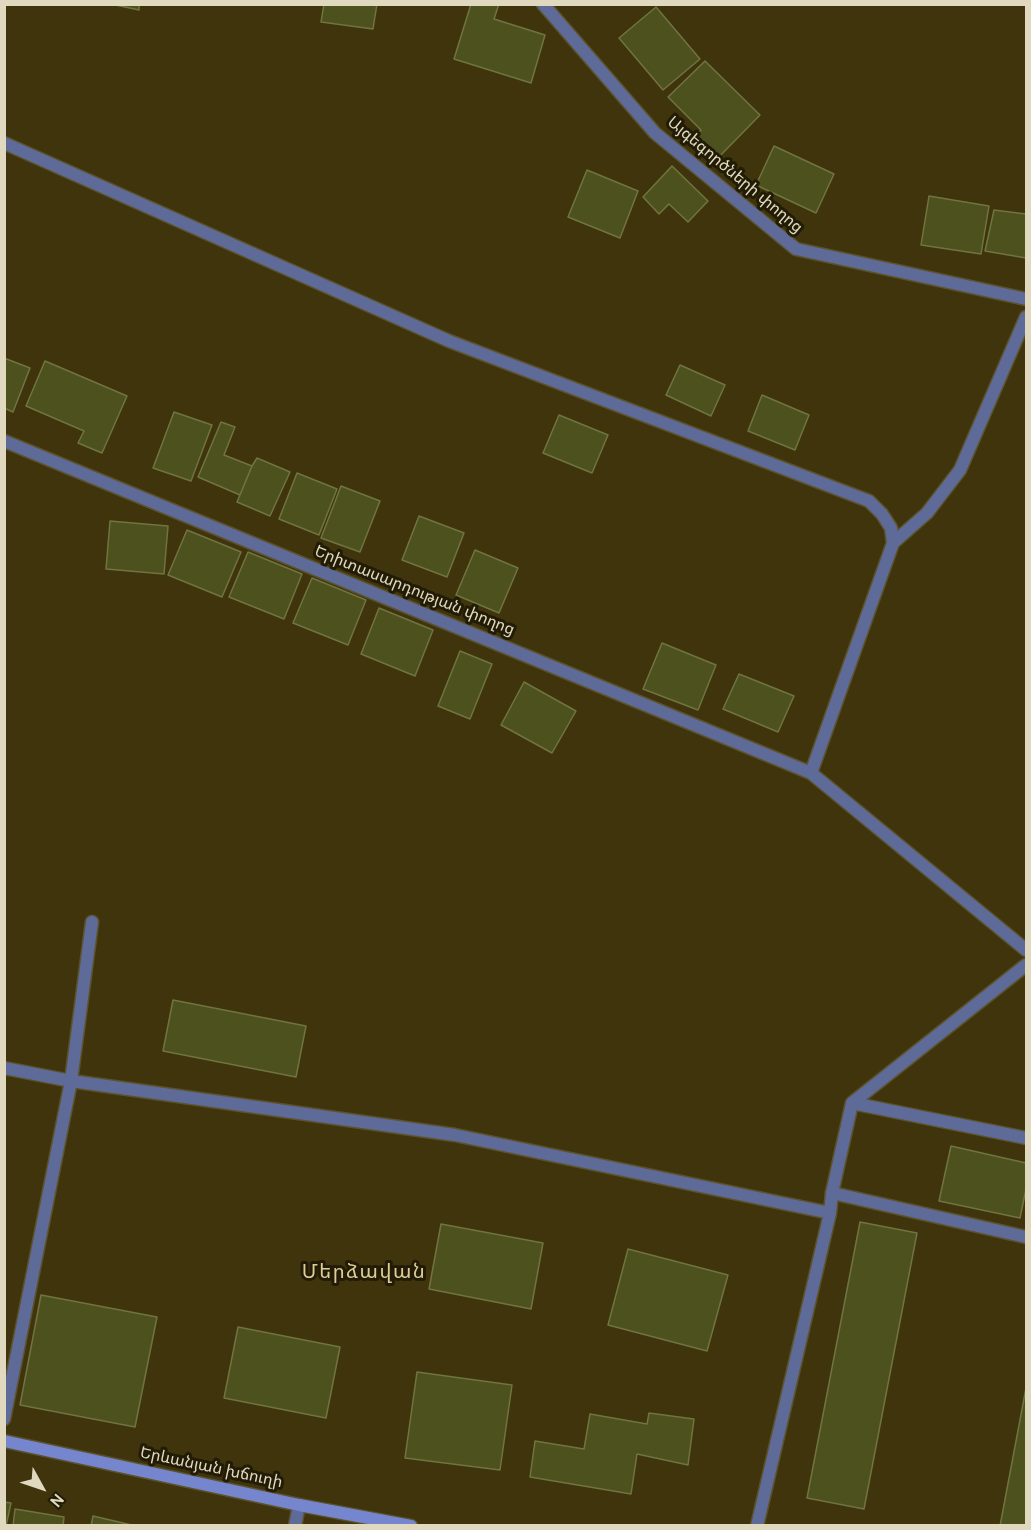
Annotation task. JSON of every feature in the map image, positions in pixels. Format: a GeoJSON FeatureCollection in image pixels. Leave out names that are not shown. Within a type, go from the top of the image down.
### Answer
{"type":"FeatureCollection","features":[{"type":"Feature","properties":{"kind":"main road","name":"Երևանյան խճուղի"},"geometry":{"type":"LineString","coordinates":[[4,1441],[299,1505],[411,1526]]}},
{"type":"Feature","properties":{"kind":"street","name":"Այգեգործների փողոց"},"geometry":{"type":"LineString","coordinates":[[543,4],[655,133],[796,249],[1026,299]]}},
{"type":"Feature","properties":{"kind":"street"},"geometry":{"type":"LineString","coordinates":[[4,143],[449,341],[869,501],[882,514],[891,528],[893,543],[812,773]]}},
{"type":"Feature","properties":{"kind":"street"},"geometry":{"type":"LineString","coordinates":[[893,543],[927,513],[960,470],[1026,317]]}},
{"type":"Feature","properties":{"kind":"street","name":"Երիտասարդության փողոց"},"geometry":{"type":"LineString","coordinates":[[4,441],[812,773],[1026,950]]}},
{"type":"Feature","properties":{"kind":"street"},"geometry":{"type":"LineString","coordinates":[[4,1419],[72,1081],[92,922]]}},
{"type":"Feature","properties":{"kind":"street"},"geometry":{"type":"LineString","coordinates":[[757,1526],[830,1213],[832,1193],[852,1103],[1026,965]]}},
{"type":"Feature","properties":{"kind":"street"},"geometry":{"type":"LineString","coordinates":[[4,1068],[72,1081],[455,1135],[830,1213]]}},
{"type":"Feature","properties":{"kind":"street"},"geometry":{"type":"LineString","coordinates":[[852,1103],[1026,1138]]}},
{"type":"Feature","properties":{"kind":"street"},"geometry":{"type":"LineString","coordinates":[[832,1193],[1026,1237]]}},
{"type":"Feature","properties":{"kind":"street"},"geometry":{"type":"LineString","coordinates":[[295,1526],[299,1505]]}},
{"type":"Feature","properties":{"kind":"building"},"geometry":{"type":"Polygon","coordinates":[[[111,4],[139,4],[139,10],[111,4]]]}},
{"type":"Feature","properties":{"kind":"building"},"geometry":{"type":"Polygon","coordinates":[[[324,4],[377,4],[373,29],[321,22],[324,4]]]}},
{"type":"Feature","properties":{"kind":"building"},"geometry":{"type":"Polygon","coordinates":[[[471,4],[499,4],[494,19],[545,35],[531,83],[454,59],[471,4]]]}},
{"type":"Feature","properties":{"kind":"building"},"geometry":{"type":"Polygon","coordinates":[[[656,7],[700,59],[663,90],[619,38],[656,7]]]}},
{"type":"Feature","properties":{"kind":"building"},"geometry":{"type":"Polygon","coordinates":[[[705,61],[760,115],[713,163],[691,141],[701,130],[668,97],[705,61]]]}},
{"type":"Feature","properties":{"kind":"building"},"geometry":{"type":"Polygon","coordinates":[[[774,146],[834,174],[816,213],[756,185],[774,146]]]}},
{"type":"Feature","properties":{"kind":"building"},"geometry":{"type":"Polygon","coordinates":[[[672,166],[708,201],[688,222],[669,204],[659,214],[643,197],[672,166]]]}},
{"type":"Feature","properties":{"kind":"building"},"geometry":{"type":"Polygon","coordinates":[[[587,170],[638,191],[620,238],[568,217],[587,170]]]}},
{"type":"Feature","properties":{"kind":"building"},"geometry":{"type":"Polygon","coordinates":[[[929,196],[989,206],[981,254],[921,245],[929,196]]]}},
{"type":"Feature","properties":{"kind":"building"},"geometry":{"type":"Polygon","coordinates":[[[994,210],[1026,214],[1026,258],[985,251],[994,210]]]}},
{"type":"Feature","properties":{"kind":"building"},"geometry":{"type":"Polygon","coordinates":[[[4,358],[30,368],[13,412],[4,408],[4,358]]]}},
{"type":"Feature","properties":{"kind":"building"},"geometry":{"type":"Polygon","coordinates":[[[45,361],[127,396],[102,453],[78,443],[84,431],[26,406],[45,361]]]}},
{"type":"Feature","properties":{"kind":"building"},"geometry":{"type":"Polygon","coordinates":[[[680,365],[725,385],[711,416],[666,395],[680,365]]]}},
{"type":"Feature","properties":{"kind":"building"},"geometry":{"type":"Polygon","coordinates":[[[762,395],[809,415],[795,450],[748,431],[762,395]]]}},
{"type":"Feature","properties":{"kind":"building"},"geometry":{"type":"Polygon","coordinates":[[[174,412],[212,425],[191,481],[153,468],[174,412]]]}},
{"type":"Feature","properties":{"kind":"building"},"geometry":{"type":"Polygon","coordinates":[[[559,415],[608,435],[592,473],[543,453],[559,415]]]}},
{"type":"Feature","properties":{"kind":"building"},"geometry":{"type":"Polygon","coordinates":[[[221,422],[235,427],[224,455],[252,466],[240,495],[198,477],[221,422]]]}},
{"type":"Feature","properties":{"kind":"building"},"geometry":{"type":"Polygon","coordinates":[[[257,458],[290,472],[270,516],[237,502],[257,458]]]}},
{"type":"Feature","properties":{"kind":"building"},"geometry":{"type":"Polygon","coordinates":[[[297,473],[337,489],[319,535],[279,519],[297,473]]]}},
{"type":"Feature","properties":{"kind":"building"},"geometry":{"type":"Polygon","coordinates":[[[341,486],[380,501],[360,552],[321,538],[341,486]]]}},
{"type":"Feature","properties":{"kind":"building"},"geometry":{"type":"Polygon","coordinates":[[[419,516],[464,533],[447,577],[402,560],[419,516]]]}},
{"type":"Feature","properties":{"kind":"building"},"geometry":{"type":"Polygon","coordinates":[[[110,521],[168,526],[164,574],[106,569],[110,521]]]}},
{"type":"Feature","properties":{"kind":"building"},"geometry":{"type":"Polygon","coordinates":[[[187,530],[241,552],[222,597],[168,575],[187,530]]]}},
{"type":"Feature","properties":{"kind":"building"},"geometry":{"type":"Polygon","coordinates":[[[475,550],[518,568],[499,613],[456,595],[475,550]]]}},
{"type":"Feature","properties":{"kind":"building"},"geometry":{"type":"Polygon","coordinates":[[[248,552],[302,574],[284,619],[229,597],[248,552]]]}},
{"type":"Feature","properties":{"kind":"building"},"geometry":{"type":"Polygon","coordinates":[[[312,578],[366,600],[348,645],[293,623],[312,578]]]}},
{"type":"Feature","properties":{"kind":"building"},"geometry":{"type":"Polygon","coordinates":[[[379,608],[433,630],[415,676],[361,654],[379,608]]]}},
{"type":"Feature","properties":{"kind":"building"},"geometry":{"type":"Polygon","coordinates":[[[662,643],[716,665],[698,710],[643,689],[662,643]]]}},
{"type":"Feature","properties":{"kind":"building"},"geometry":{"type":"Polygon","coordinates":[[[460,651],[492,664],[470,719],[438,706],[460,651]]]}},
{"type":"Feature","properties":{"kind":"building"},"geometry":{"type":"Polygon","coordinates":[[[739,674],[794,696],[778,732],[723,709],[739,674]]]}},
{"type":"Feature","properties":{"kind":"building"},"geometry":{"type":"Polygon","coordinates":[[[524,682],[576,711],[552,753],[501,725],[524,682]]]}},
{"type":"Feature","properties":{"kind":"building"},"geometry":{"type":"Polygon","coordinates":[[[173,1000],[306,1026],[296,1077],[163,1051],[173,1000]]]}},
{"type":"Feature","properties":{"kind":"building"},"geometry":{"type":"Polygon","coordinates":[[[951,1146],[1026,1163],[1026,1189],[1020,1218],[939,1201],[951,1146]]]}},
{"type":"Feature","properties":{"kind":"building"},"geometry":{"type":"Polygon","coordinates":[[[860,1222],[917,1233],[864,1509],[807,1498],[860,1222]]]}},
{"type":"Feature","properties":{"kind":"building"},"geometry":{"type":"Polygon","coordinates":[[[441,1224],[543,1243],[531,1309],[429,1289],[441,1224]]]}},
{"type":"Feature","properties":{"kind":"building"},"geometry":{"type":"Polygon","coordinates":[[[628,1249],[728,1275],[707,1351],[608,1325],[628,1249]]]}},
{"type":"Feature","properties":{"kind":"building"},"geometry":{"type":"Polygon","coordinates":[[[41,1295],[157,1317],[135,1427],[20,1405],[41,1295]]]}},
{"type":"Feature","properties":{"kind":"building"},"geometry":{"type":"Polygon","coordinates":[[[238,1327],[340,1347],[326,1418],[224,1398],[238,1327]]]}},
{"type":"Feature","properties":{"kind":"building"},"geometry":{"type":"Polygon","coordinates":[[[417,1372],[512,1385],[500,1470],[405,1458],[417,1372]]]}},
{"type":"Feature","properties":{"kind":"building"},"geometry":{"type":"Polygon","coordinates":[[[1026,1388],[1026,1526],[1000,1526],[1026,1388]]]}},
{"type":"Feature","properties":{"kind":"building"},"geometry":{"type":"Polygon","coordinates":[[[649,1413],[694,1419],[688,1465],[637,1454],[631,1494],[530,1477],[535,1441],[584,1449],[590,1414],[647,1424],[649,1413]]]}},
{"type":"Feature","properties":{"kind":"building"},"geometry":{"type":"Polygon","coordinates":[[[4,1502],[11,1503],[6,1526],[4,1526],[4,1502]]]}},
{"type":"Feature","properties":{"kind":"building"},"geometry":{"type":"Polygon","coordinates":[[[15,1509],[64,1517],[63,1526],[13,1526],[15,1509]]]}},
{"type":"Feature","properties":{"kind":"building"},"geometry":{"type":"Polygon","coordinates":[[[93,1516],[136,1526],[91,1526],[93,1516]]]}},
{"type":"Feature","properties":{"kind":"district","name":"Մերձավան"},"geometry":{"type":"Point","coordinates":[364,1274]}}]}
